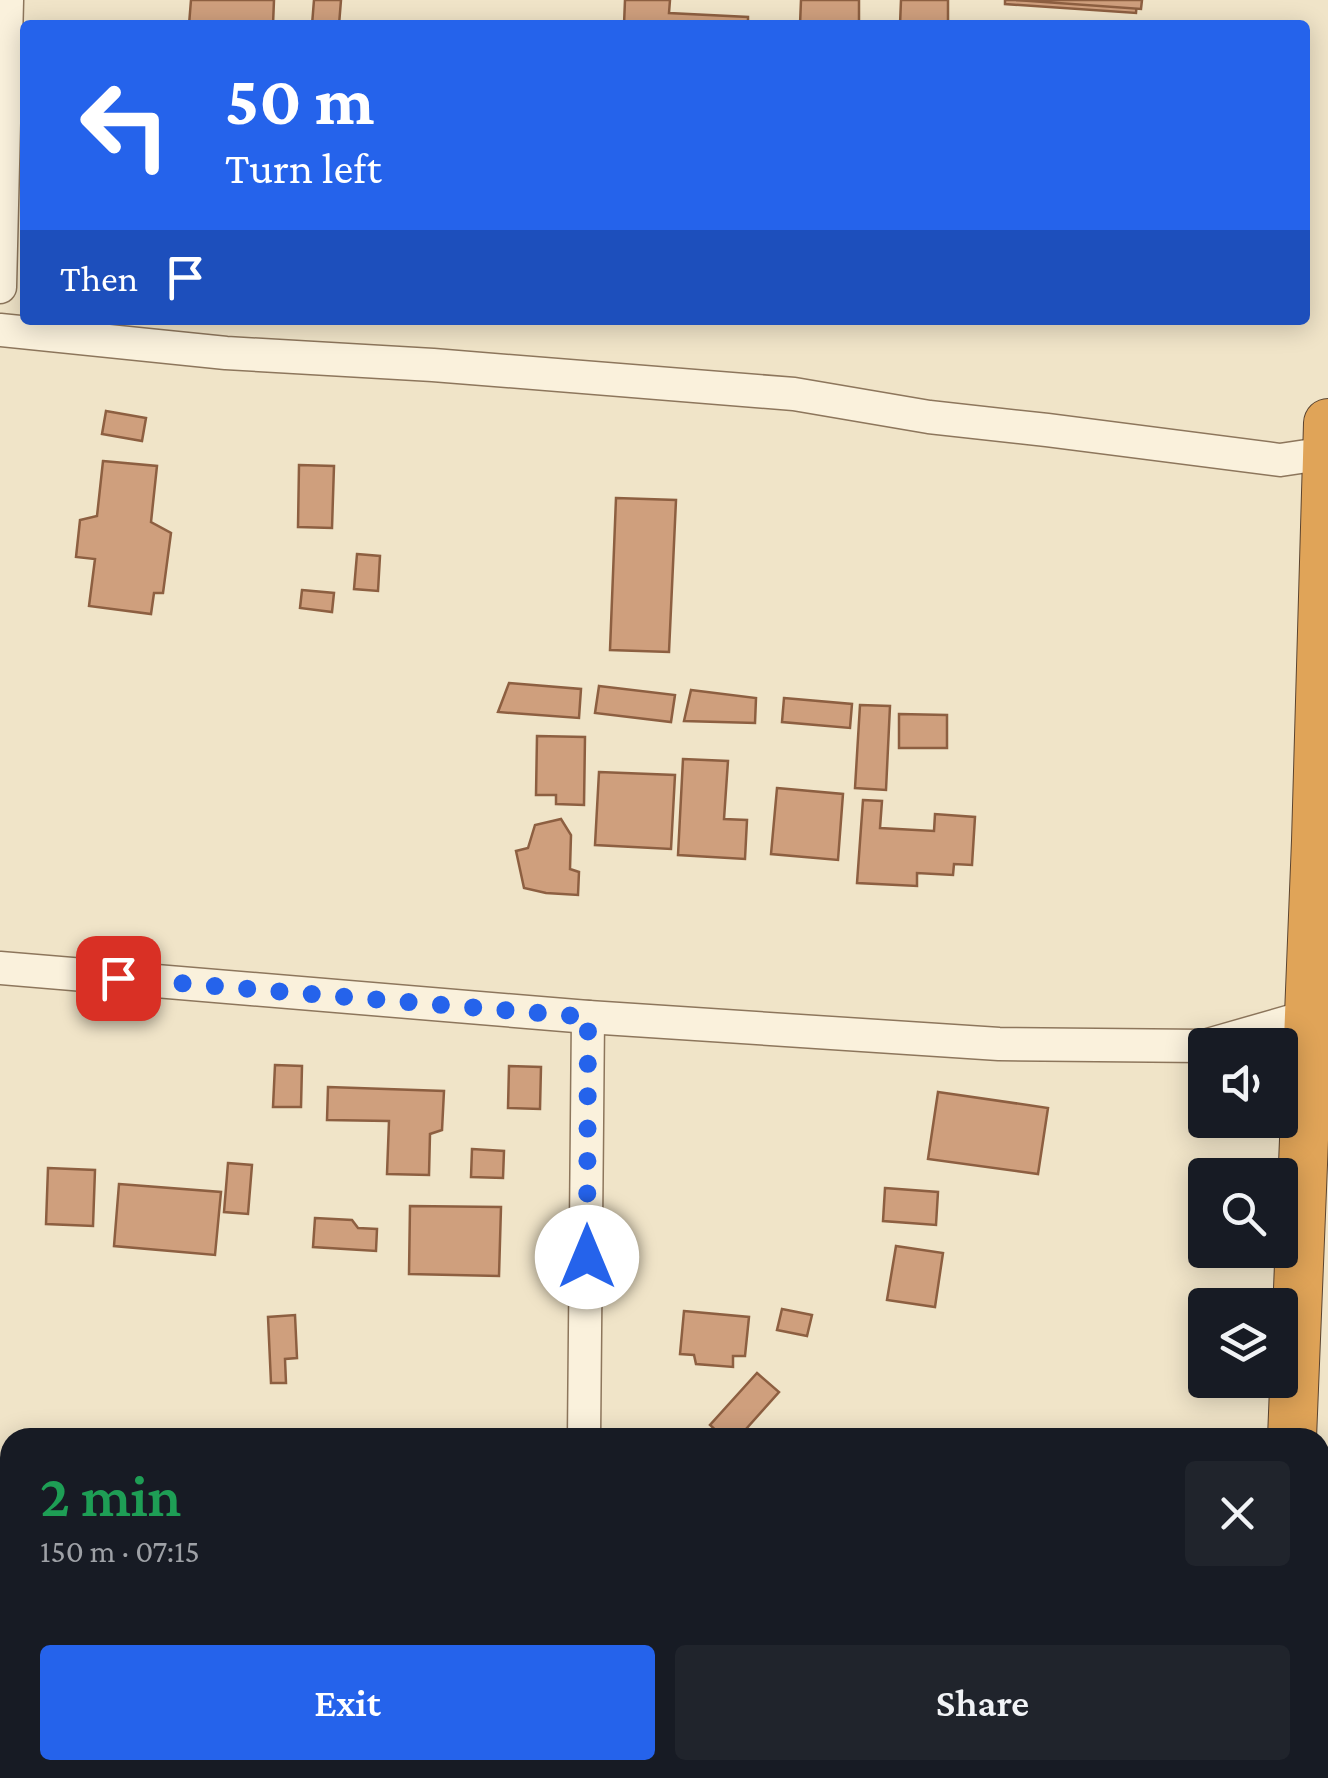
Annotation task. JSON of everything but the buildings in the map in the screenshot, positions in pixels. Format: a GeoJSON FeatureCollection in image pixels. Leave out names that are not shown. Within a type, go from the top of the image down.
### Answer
{"type":"FeatureCollection","features":[{"type":"Feature","properties":{"kind":"highway"},"geometry":{"type":"LineString","coordinates":[[1298,1066],[1309,1016],[1328,423]]}},
{"type":"Feature","properties":{"kind":"highway"},"geometry":{"type":"LineString","coordinates":[[1292,1428],[1293,1138]]}},
{"type":"Feature","properties":{"kind":"street"},"geometry":{"type":"LineString","coordinates":[[0,286],[7,0]]}},
{"type":"Feature","properties":{"kind":"street"},"geometry":{"type":"LineString","coordinates":[[0,330],[226,353],[794,394],[929,417],[1280,460],[1327,453]]}},
{"type":"Feature","properties":{"kind":"street"},"geometry":{"type":"LineString","coordinates":[[0,968],[588,1017],[999,1044],[1188,1046]]}},
{"type":"Feature","properties":{"kind":"street"},"geometry":{"type":"LineString","coordinates":[[1268,1028],[1309,1016]]}},
{"type":"Feature","properties":{"kind":"street"},"geometry":{"type":"LineString","coordinates":[[584,1428],[588,1017]]}},
{"type":"Feature","properties":{"kind":"route"},"geometry":{"type":"LineString","coordinates":[[118,978],[588,1017],[587,1257]]}}]}
